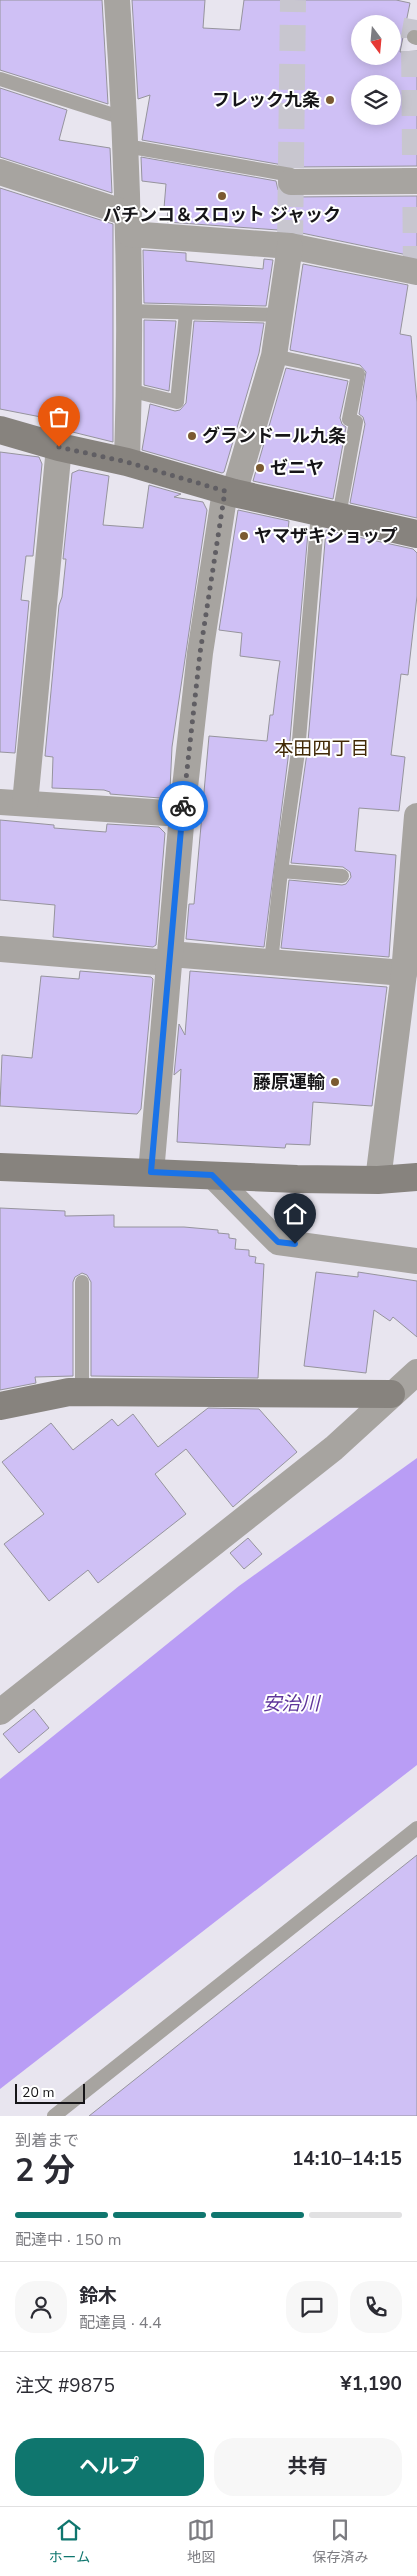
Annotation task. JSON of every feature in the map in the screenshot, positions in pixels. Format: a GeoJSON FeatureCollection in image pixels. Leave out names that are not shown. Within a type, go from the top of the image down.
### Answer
{"type":"FeatureCollection","features":[{"type":"Feature","properties":{"kind":"street"},"geometry":{"type":"LineString","coordinates":[[117,0],[126,119],[130,224],[128,311],[130,390],[127,462]]}},
{"type":"Feature","properties":{"kind":"street"},"geometry":{"type":"LineString","coordinates":[[0,172],[130,224],[290,246],[416,277]]}},
{"type":"Feature","properties":{"kind":"street"},"geometry":{"type":"LineString","coordinates":[[291,179],[416,181]]}},
{"type":"Feature","properties":{"kind":"street"},"geometry":{"type":"LineString","coordinates":[[151,1172],[182,814],[200,653],[229,492],[274,356],[290,246]]}},
{"type":"Feature","properties":{"kind":"street"},"geometry":{"type":"LineString","coordinates":[[0,430],[59,447],[127,462],[229,492],[417,534]]}},
{"type":"Feature","properties":{"kind":"street"},"geometry":{"type":"LineString","coordinates":[[59,447],[12,802],[182,814]]}},
{"type":"Feature","properties":{"kind":"street"},"geometry":{"type":"LineString","coordinates":[[378,1180],[409,1002],[404,973],[414,893],[417,816]]}},
{"type":"Feature","properties":{"kind":"street"},"geometry":{"type":"LineString","coordinates":[[0,949],[272,962],[404,973]]}},
{"type":"Feature","properties":{"kind":"street"},"geometry":{"type":"LineString","coordinates":[[0,1167],[378,1180],[417,1177]]}},
{"type":"Feature","properties":{"kind":"street"},"geometry":{"type":"LineString","coordinates":[[212,1175],[278,1242],[417,1261]]}},
{"type":"Feature","properties":{"kind":"street"},"geometry":{"type":"LineString","coordinates":[[0,1712],[334,1448],[417,1372]]}},
{"type":"Feature","properties":{"kind":"street"},"geometry":{"type":"LineString","coordinates":[[0,1406],[69,1392],[391,1394]]}},
{"type":"Feature","properties":{"kind":"lane"},"geometry":{"type":"LineString","coordinates":[[0,79],[126,119]]}},
{"type":"Feature","properties":{"kind":"lane"},"geometry":{"type":"LineString","coordinates":[[126,146],[291,179]]}},
{"type":"Feature","properties":{"kind":"lane"},"geometry":{"type":"LineString","coordinates":[[128,311],[280,315]]}},
{"type":"Feature","properties":{"kind":"lane"},"geometry":{"type":"LineString","coordinates":[[130,390],[178,402],[186,313]]}},
{"type":"Feature","properties":{"kind":"lane"},"geometry":{"type":"LineString","coordinates":[[272,962],[281,871],[328,514],[356,422],[349,418],[358,374],[274,356]]}},
{"type":"Feature","properties":{"kind":"lane"},"geometry":{"type":"LineString","coordinates":[[281,871],[342,876]]}},
{"type":"Feature","properties":{"kind":"lane"},"geometry":{"type":"LineString","coordinates":[[82,1282],[82,1392]]}},
{"type":"Feature","properties":{"kind":"lane"},"geometry":{"type":"LineString","coordinates":[[54,2116],[417,1828]]}},
{"type":"Feature","properties":{"kind":"water","name":"安治川"},"geometry":{"type":"Polygon","coordinates":[[[417,1458],[417,1765],[0,2089],[0,1779],[239,1586],[417,1458]]]}},
{"type":"Feature","properties":{"kind":"building"},"geometry":{"type":"Polygon","coordinates":[[[0,0],[102,0],[108,104],[0,70],[0,0]]]}},
{"type":"Feature","properties":{"kind":"building"},"geometry":{"type":"Polygon","coordinates":[[[132,0],[205,0],[203,28],[240,30],[244,0],[396,0],[410,3],[401,47],[401,15],[351,15],[351,65],[401,65],[401,52],[417,51],[417,166],[294,167],[142,140],[150,95],[138,99],[132,0]]]}},
{"type":"Feature","properties":{"kind":"building"},"geometry":{"type":"Polygon","coordinates":[[[0,88],[67,110],[59,140],[110,148],[112,193],[0,157],[0,88]]]}},
{"type":"Feature","properties":{"kind":"building"},"geometry":{"type":"Polygon","coordinates":[[[141,157],[276,181],[278,190],[291,197],[417,196],[417,257],[292,231],[167,222],[168,208],[164,208],[166,184],[142,181],[141,157]]]}},
{"type":"Feature","properties":{"kind":"building"},"geometry":{"type":"Polygon","coordinates":[[[0,188],[113,224],[113,442],[40,424],[41,417],[0,409],[0,188]]]}},
{"type":"Feature","properties":{"kind":"building"},"geometry":{"type":"Polygon","coordinates":[[[143,250],[186,253],[186,261],[263,269],[264,259],[273,260],[266,306],[144,303],[143,250]]]}},
{"type":"Feature","properties":{"kind":"building"},"geometry":{"type":"Polygon","coordinates":[[[303,264],[408,285],[400,334],[411,336],[417,402],[417,518],[350,503],[365,424],[363,417],[359,414],[366,372],[360,365],[290,350],[303,264]]]}},
{"type":"Feature","properties":{"kind":"building"},"geometry":{"type":"Polygon","coordinates":[[[144,320],[176,321],[169,391],[144,385],[144,320]]]}},
{"type":"Feature","properties":{"kind":"building"},"geometry":{"type":"Polygon","coordinates":[[[194,321],[264,323],[259,353],[224,472],[222,473],[142,450],[150,404],[175,411],[180,410],[186,403],[194,321]]]}},
{"type":"Feature","properties":{"kind":"building"},"geometry":{"type":"Polygon","coordinates":[[[286,368],[348,381],[340,418],[342,424],[346,427],[333,499],[253,481],[286,368]]]}},
{"type":"Feature","properties":{"kind":"building"},"geometry":{"type":"Polygon","coordinates":[[[0,452],[39,457],[42,464],[33,556],[26,556],[21,600],[29,601],[15,753],[0,752],[0,452]]]}},
{"type":"Feature","properties":{"kind":"building"},"geometry":{"type":"Polygon","coordinates":[[[79,470],[109,476],[103,525],[143,528],[149,485],[181,494],[174,497],[203,502],[207,510],[172,747],[170,789],[160,798],[110,794],[110,792],[104,790],[52,788],[53,757],[45,756],[59,605],[62,597],[66,559],[63,559],[72,473],[79,470]]]}},
{"type":"Feature","properties":{"kind":"building"},"geometry":{"type":"Polygon","coordinates":[[[238,510],[289,521],[288,530],[308,532],[289,751],[264,947],[186,939],[189,904],[194,904],[209,736],[267,741],[270,715],[273,715],[280,661],[240,656],[242,633],[219,630],[238,510]]]}},
{"type":"Feature","properties":{"kind":"building"},"geometry":{"type":"Polygon","coordinates":[[[326,530],[413,549],[417,553],[417,596],[408,675],[401,674],[391,755],[405,757],[399,811],[359,808],[355,851],[396,855],[389,957],[281,948],[289,880],[342,885],[346,884],[351,877],[350,872],[343,867],[291,863],[307,753],[326,530]]]}},
{"type":"Feature","properties":{"kind":"building"},"geometry":{"type":"Polygon","coordinates":[[[0,820],[54,825],[54,828],[106,832],[107,824],[159,827],[165,833],[156,945],[153,947],[53,937],[55,905],[0,900],[0,820]]]}},
{"type":"Feature","properties":{"kind":"building"},"geometry":{"type":"Polygon","coordinates":[[[80,971],[151,977],[153,979],[141,1109],[137,1114],[0,1106],[2,1055],[32,1058],[41,976],[79,979],[80,971]]]}},
{"type":"Feature","properties":{"kind":"building"},"geometry":{"type":"Polygon","coordinates":[[[190,971],[387,987],[372,1106],[313,1102],[310,1145],[286,1144],[285,1148],[177,1142],[181,1069],[174,1075],[179,1024],[185,1035],[190,971]]]}},
{"type":"Feature","properties":{"kind":"building"},"geometry":{"type":"Polygon","coordinates":[[[0,1208],[65,1211],[65,1216],[114,1215],[114,1227],[184,1227],[218,1230],[218,1233],[229,1234],[229,1238],[236,1239],[235,1249],[249,1250],[249,1256],[256,1257],[255,1263],[264,1264],[258,1378],[91,1376],[91,1282],[87,1275],[82,1273],[75,1277],[73,1282],[73,1376],[35,1377],[36,1383],[0,1390],[0,1208]]]}},
{"type":"Feature","properties":{"kind":"building"},"geometry":{"type":"Polygon","coordinates":[[[316,1272],[358,1277],[358,1272],[417,1281],[417,1337],[393,1317],[390,1321],[374,1310],[366,1373],[304,1366],[316,1272]]]}},
{"type":"Feature","properties":{"kind":"building"},"geometry":{"type":"Polygon","coordinates":[[[208,1408],[259,1409],[297,1452],[233,1507],[186,1449],[155,1474],[186,1514],[98,1583],[88,1570],[49,1601],[4,1544],[44,1514],[2,1462],[51,1423],[73,1450],[112,1419],[118,1426],[133,1414],[158,1447],[208,1408]]]}},
{"type":"Feature","properties":{"kind":"building"},"geometry":{"type":"Polygon","coordinates":[[[248,1538],[262,1554],[244,1569],[230,1553],[248,1538]]]}},
{"type":"Feature","properties":{"kind":"building"},"geometry":{"type":"Polygon","coordinates":[[[34,1709],[49,1728],[19,1753],[3,1734],[34,1709]]]}},
{"type":"Feature","properties":{"kind":"building"},"geometry":{"type":"Polygon","coordinates":[[[417,1855],[417,2116],[89,2116],[417,1855]]]}},
{"type":"Feature","properties":{"kind":"tunnel"},"geometry":{"type":"LineString","coordinates":[[290,246],[293,0]]}},
{"type":"Feature","properties":{"kind":"tunnel"},"geometry":{"type":"LineString","coordinates":[[416,272],[414,37],[417,20]]}},
{"type":"Feature","properties":{"kind":"way so far"},"geometry":{"type":"LineString","coordinates":[[59,447],[127,462],[225,491],[200,653],[183,806]]}},
{"type":"Feature","properties":{"kind":"place","name":"フレック九条"},"geometry":{"type":"Point","coordinates":[330,100]}},
{"type":"Feature","properties":{"kind":"place","name":"パチンコ＆スロット ジャック"},"geometry":{"type":"Point","coordinates":[222,196]}},
{"type":"Feature","properties":{"kind":"place","name":"グランドール九条"},"geometry":{"type":"Point","coordinates":[192,436]}},
{"type":"Feature","properties":{"kind":"place","name":"ゼニヤ"},"geometry":{"type":"Point","coordinates":[260,468]}},
{"type":"Feature","properties":{"kind":"place","name":"ヤマザキショップ"},"geometry":{"type":"Point","coordinates":[244,536]}},
{"type":"Feature","properties":{"kind":"place","name":"藤原運輸"},"geometry":{"type":"Point","coordinates":[335,1082]}},
{"type":"Feature","properties":{"kind":"district","name":"本田四丁目"},"geometry":{"type":"Point","coordinates":[322,749]}},
{"type":"Feature","properties":{"kind":"route"},"geometry":{"type":"LineString","coordinates":[[183,806],[151,1172],[212,1175],[278,1242],[295,1244]]}}]}
